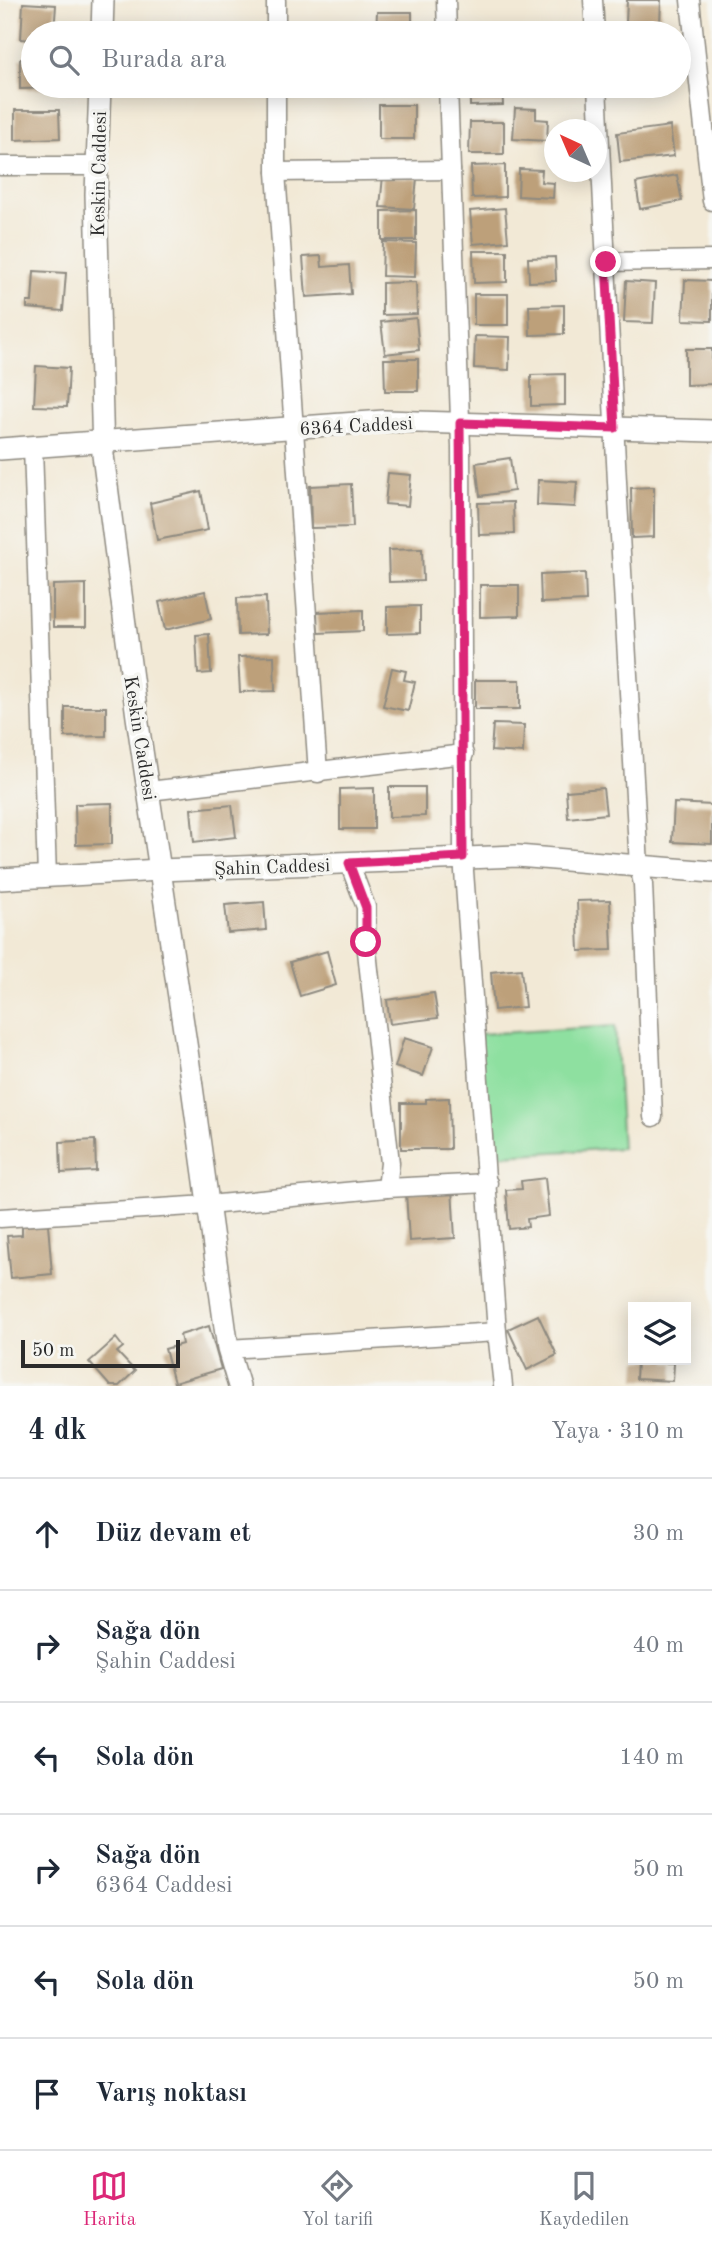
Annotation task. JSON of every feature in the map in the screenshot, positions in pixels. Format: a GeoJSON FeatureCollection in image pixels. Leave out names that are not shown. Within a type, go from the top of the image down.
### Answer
{"type":"FeatureCollection","features":[{"type":"Feature","properties":{"kind":"street"},"geometry":{"type":"LineString","coordinates":[[102,21],[103,0]]}},
{"type":"Feature","properties":{"kind":"street"},"geometry":{"type":"LineString","coordinates":[[276,0],[276,21]]}},
{"type":"Feature","properties":{"kind":"street"},"geometry":{"type":"LineString","coordinates":[[446,0],[447,21]]}},
{"type":"Feature","properties":{"kind":"street"},"geometry":{"type":"LineString","coordinates":[[593,0],[594,21]]}},
{"type":"Feature","properties":{"kind":"street"},"geometry":{"type":"LineString","coordinates":[[690,0],[712,201]]}},
{"type":"Feature","properties":{"kind":"street","name":"Keskin Caddesi"},"geometry":{"type":"LineString","coordinates":[[99,98],[96,166],[103,442],[135,703],[228,1349],[239,1386]]}},
{"type":"Feature","properties":{"kind":"street"},"geometry":{"type":"LineString","coordinates":[[276,98],[276,172],[318,773]]}},
{"type":"Feature","properties":{"kind":"street"},"geometry":{"type":"LineString","coordinates":[[449,98],[460,423],[463,857],[503,1386]]}},
{"type":"Feature","properties":{"kind":"street"},"geometry":{"type":"LineString","coordinates":[[598,98],[639,866],[643,884],[653,1116]]}},
{"type":"Feature","properties":{"kind":"street"},"geometry":{"type":"LineString","coordinates":[[0,166],[96,166]]}},
{"type":"Feature","properties":{"kind":"street"},"geometry":{"type":"LineString","coordinates":[[276,172],[451,170]]}},
{"type":"Feature","properties":{"kind":"street"},"geometry":{"type":"LineString","coordinates":[[606,262],[712,260]]}},
{"type":"Feature","properties":{"kind":"street","name":"6364 Caddesi"},"geometry":{"type":"LineString","coordinates":[[0,449],[384,421],[712,431]]}},
{"type":"Feature","properties":{"kind":"street"},"geometry":{"type":"LineString","coordinates":[[33,447],[47,877]]}},
{"type":"Feature","properties":{"kind":"street"},"geometry":{"type":"LineString","coordinates":[[149,790],[318,773],[464,754]]}},
{"type":"Feature","properties":{"kind":"street","name":"Şahin Caddesi"},"geometry":{"type":"LineString","coordinates":[[0,880],[160,870],[517,856],[712,872]]}},
{"type":"Feature","properties":{"kind":"street"},"geometry":{"type":"LineString","coordinates":[[349,863],[366,908],[366,942],[390,1163],[387,1188]]}},
{"type":"Feature","properties":{"kind":"street"},"geometry":{"type":"LineString","coordinates":[[0,1218],[208,1205],[387,1188],[488,1183]]}},
{"type":"Feature","properties":{"kind":"street"},"geometry":{"type":"LineString","coordinates":[[228,1349],[497,1332]]}},
{"type":"Feature","properties":{"kind":"green space"},"geometry":{"type":"Polygon","coordinates":[[[615,1026],[622,1148],[486,1156],[479,1034],[615,1026]]]}},
{"type":"Feature","properties":{"kind":"building"},"geometry":{"type":"Polygon","coordinates":[[[627,0],[661,0],[660,21],[626,21],[627,0]]]}},
{"type":"Feature","properties":{"kind":"building"},"geometry":{"type":"Polygon","coordinates":[[[23,3],[56,5],[55,21],[22,21],[23,3]]]}},
{"type":"Feature","properties":{"kind":"building"},"geometry":{"type":"Polygon","coordinates":[[[377,12],[412,12],[412,21],[377,21],[377,12]]]}},
{"type":"Feature","properties":{"kind":"building"},"geometry":{"type":"Polygon","coordinates":[[[470,98],[503,98],[503,105],[470,106],[470,98]]]}},
{"type":"Feature","properties":{"kind":"building"},"geometry":{"type":"Polygon","coordinates":[[[379,105],[414,105],[414,139],[379,139],[379,105]]]}},
{"type":"Feature","properties":{"kind":"building"},"geometry":{"type":"Polygon","coordinates":[[[515,108],[536,109],[536,119],[544,120],[544,141],[513,139],[515,108]]]}},
{"type":"Feature","properties":{"kind":"building"},"geometry":{"type":"Polygon","coordinates":[[[15,110],[59,110],[60,138],[15,140],[15,110]]]}},
{"type":"Feature","properties":{"kind":"building"},"geometry":{"type":"Polygon","coordinates":[[[470,122],[504,122],[504,154],[469,154],[470,122]]]}},
{"type":"Feature","properties":{"kind":"building"},"geometry":{"type":"Polygon","coordinates":[[[670,126],[674,156],[620,162],[617,133],[670,126]]]}},
{"type":"Feature","properties":{"kind":"building"},"geometry":{"type":"Polygon","coordinates":[[[505,165],[505,197],[472,198],[471,166],[505,165]]]}},
{"type":"Feature","properties":{"kind":"building"},"geometry":{"type":"Polygon","coordinates":[[[519,169],[542,170],[541,182],[554,183],[553,198],[518,196],[519,169]]]}},
{"type":"Feature","properties":{"kind":"building"},"geometry":{"type":"Polygon","coordinates":[[[677,175],[682,201],[640,209],[636,183],[677,175]]]}},
{"type":"Feature","properties":{"kind":"building"},"geometry":{"type":"Polygon","coordinates":[[[383,176],[417,178],[414,209],[380,207],[383,176]]]}},
{"type":"Feature","properties":{"kind":"building"},"geometry":{"type":"Polygon","coordinates":[[[505,208],[508,241],[473,244],[470,211],[505,208]]]}},
{"type":"Feature","properties":{"kind":"building"},"geometry":{"type":"Polygon","coordinates":[[[416,210],[416,240],[382,240],[382,211],[416,210]]]}},
{"type":"Feature","properties":{"kind":"building"},"geometry":{"type":"Polygon","coordinates":[[[383,242],[416,243],[415,277],[382,276],[383,242]]]}},
{"type":"Feature","properties":{"kind":"building"},"geometry":{"type":"Polygon","coordinates":[[[473,251],[507,251],[507,282],[474,283],[473,251]]]}},
{"type":"Feature","properties":{"kind":"building"},"geometry":{"type":"Polygon","coordinates":[[[321,256],[322,267],[349,265],[351,294],[306,297],[303,257],[321,256]]]}},
{"type":"Feature","properties":{"kind":"building"},"geometry":{"type":"Polygon","coordinates":[[[555,257],[556,281],[529,282],[528,258],[555,257]]]}},
{"type":"Feature","properties":{"kind":"building"},"geometry":{"type":"Polygon","coordinates":[[[34,271],[66,273],[63,311],[27,308],[27,302],[32,302],[34,271]]]}},
{"type":"Feature","properties":{"kind":"building"},"geometry":{"type":"Polygon","coordinates":[[[685,280],[712,281],[712,321],[683,320],[685,280]]]}},
{"type":"Feature","properties":{"kind":"building"},"geometry":{"type":"Polygon","coordinates":[[[626,281],[655,283],[653,323],[624,322],[626,281]]]}},
{"type":"Feature","properties":{"kind":"building"},"geometry":{"type":"Polygon","coordinates":[[[416,282],[417,314],[382,315],[382,283],[416,282]]]}},
{"type":"Feature","properties":{"kind":"building"},"geometry":{"type":"Polygon","coordinates":[[[474,294],[508,294],[508,325],[474,325],[474,294]]]}},
{"type":"Feature","properties":{"kind":"building"},"geometry":{"type":"Polygon","coordinates":[[[564,305],[564,334],[530,335],[529,306],[564,305]]]}},
{"type":"Feature","properties":{"kind":"building"},"geometry":{"type":"Polygon","coordinates":[[[416,318],[419,350],[385,354],[381,322],[416,318]]]}},
{"type":"Feature","properties":{"kind":"building"},"geometry":{"type":"Polygon","coordinates":[[[475,336],[510,337],[509,370],[474,368],[475,336]]]}},
{"type":"Feature","properties":{"kind":"building"},"geometry":{"type":"Polygon","coordinates":[[[686,349],[712,349],[712,384],[686,385],[686,349]]]}},
{"type":"Feature","properties":{"kind":"building"},"geometry":{"type":"Polygon","coordinates":[[[384,359],[418,359],[418,391],[385,391],[384,359]]]}},
{"type":"Feature","properties":{"kind":"building"},"geometry":{"type":"Polygon","coordinates":[[[36,366],[69,368],[67,407],[34,406],[36,366]]]}},
{"type":"Feature","properties":{"kind":"building"},"geometry":{"type":"Polygon","coordinates":[[[565,374],[565,405],[531,406],[531,375],[565,374]]]}},
{"type":"Feature","properties":{"kind":"building"},"geometry":{"type":"Polygon","coordinates":[[[510,458],[514,491],[480,496],[476,463],[510,458]]]}},
{"type":"Feature","properties":{"kind":"building"},"geometry":{"type":"Polygon","coordinates":[[[388,473],[411,475],[408,506],[385,504],[388,473]]]}},
{"type":"Feature","properties":{"kind":"building"},"geometry":{"type":"Polygon","coordinates":[[[538,480],[577,482],[575,507],[537,505],[538,480]]]}},
{"type":"Feature","properties":{"kind":"building"},"geometry":{"type":"Polygon","coordinates":[[[351,484],[353,527],[311,528],[310,486],[351,484]]]}},
{"type":"Feature","properties":{"kind":"building"},"geometry":{"type":"Polygon","coordinates":[[[654,487],[654,537],[632,538],[631,488],[654,487]]]}},
{"type":"Feature","properties":{"kind":"building"},"geometry":{"type":"Polygon","coordinates":[[[201,491],[208,530],[157,540],[150,503],[201,491]]]}},
{"type":"Feature","properties":{"kind":"building"},"geometry":{"type":"Polygon","coordinates":[[[513,502],[514,534],[479,535],[478,503],[513,502]]]}},
{"type":"Feature","properties":{"kind":"building"},"geometry":{"type":"Polygon","coordinates":[[[422,549],[423,581],[389,582],[388,550],[422,549]]]}},
{"type":"Feature","properties":{"kind":"building"},"geometry":{"type":"Polygon","coordinates":[[[585,573],[586,601],[541,603],[540,575],[585,573]]]}},
{"type":"Feature","properties":{"kind":"building"},"geometry":{"type":"Polygon","coordinates":[[[86,584],[86,627],[53,627],[53,585],[86,584]]]}},
{"type":"Feature","properties":{"kind":"building"},"geometry":{"type":"Polygon","coordinates":[[[480,585],[519,585],[519,616],[480,617],[480,585]]]}},
{"type":"Feature","properties":{"kind":"building"},"geometry":{"type":"Polygon","coordinates":[[[205,591],[211,619],[165,630],[159,602],[205,591]]]}},
{"type":"Feature","properties":{"kind":"building"},"geometry":{"type":"Polygon","coordinates":[[[266,597],[267,634],[238,635],[237,598],[266,597]]]}},
{"type":"Feature","properties":{"kind":"building"},"geometry":{"type":"Polygon","coordinates":[[[420,606],[420,633],[387,634],[387,607],[420,606]]]}},
{"type":"Feature","properties":{"kind":"building"},"geometry":{"type":"Polygon","coordinates":[[[363,610],[363,631],[318,633],[317,612],[363,610]]]}},
{"type":"Feature","properties":{"kind":"building"},"geometry":{"type":"Polygon","coordinates":[[[209,634],[211,673],[198,674],[196,635],[209,634]]]}},
{"type":"Feature","properties":{"kind":"building"},"geometry":{"type":"Polygon","coordinates":[[[274,656],[275,691],[240,692],[238,657],[274,656]]]}},
{"type":"Feature","properties":{"kind":"building"},"geometry":{"type":"Polygon","coordinates":[[[392,668],[406,671],[404,680],[415,682],[408,711],[383,706],[392,668]]]}},
{"type":"Feature","properties":{"kind":"building"},"geometry":{"type":"Polygon","coordinates":[[[475,680],[520,680],[520,709],[475,709],[475,680]]]}},
{"type":"Feature","properties":{"kind":"building"},"geometry":{"type":"Polygon","coordinates":[[[65,707],[106,707],[106,736],[65,737],[65,707]]]}},
{"type":"Feature","properties":{"kind":"building"},"geometry":{"type":"Polygon","coordinates":[[[493,724],[524,725],[523,753],[491,751],[493,724]]]}},
{"type":"Feature","properties":{"kind":"building"},"geometry":{"type":"Polygon","coordinates":[[[389,787],[425,787],[425,816],[389,817],[389,787]]]}},
{"type":"Feature","properties":{"kind":"building"},"geometry":{"type":"Polygon","coordinates":[[[374,788],[374,829],[340,829],[340,789],[374,788]]]}},
{"type":"Feature","properties":{"kind":"building"},"geometry":{"type":"Polygon","coordinates":[[[603,788],[606,814],[568,818],[566,791],[603,788]]]}},
{"type":"Feature","properties":{"kind":"building"},"geometry":{"type":"Polygon","coordinates":[[[112,803],[112,844],[76,845],[75,804],[112,803]]]}},
{"type":"Feature","properties":{"kind":"building"},"geometry":{"type":"Polygon","coordinates":[[[674,803],[712,805],[712,844],[672,842],[674,803]]]}},
{"type":"Feature","properties":{"kind":"building"},"geometry":{"type":"Polygon","coordinates":[[[232,805],[236,837],[194,842],[191,809],[232,805]]]}},
{"type":"Feature","properties":{"kind":"building"},"geometry":{"type":"Polygon","coordinates":[[[610,900],[612,950],[579,951],[577,901],[610,900]]]}},
{"type":"Feature","properties":{"kind":"building"},"geometry":{"type":"Polygon","coordinates":[[[264,902],[266,930],[228,933],[225,905],[264,902]]]}},
{"type":"Feature","properties":{"kind":"building"},"geometry":{"type":"Polygon","coordinates":[[[327,951],[336,985],[300,996],[290,962],[327,951]]]}},
{"type":"Feature","properties":{"kind":"building"},"geometry":{"type":"Polygon","coordinates":[[[521,969],[525,1007],[494,1010],[491,972],[521,969]]]}},
{"type":"Feature","properties":{"kind":"building"},"geometry":{"type":"Polygon","coordinates":[[[434,993],[438,1018],[390,1024],[387,1000],[434,993]]]}},
{"type":"Feature","properties":{"kind":"building"},"geometry":{"type":"Polygon","coordinates":[[[404,1038],[433,1047],[423,1076],[395,1067],[404,1038]]]}},
{"type":"Feature","properties":{"kind":"building"},"geometry":{"type":"Polygon","coordinates":[[[449,1098],[450,1149],[401,1149],[401,1103],[426,1103],[426,1099],[449,1098]]]}},
{"type":"Feature","properties":{"kind":"building"},"geometry":{"type":"Polygon","coordinates":[[[95,1140],[96,1171],[61,1173],[60,1142],[95,1140]]]}},
{"type":"Feature","properties":{"kind":"building"},"geometry":{"type":"Polygon","coordinates":[[[545,1178],[549,1216],[527,1219],[528,1227],[509,1229],[506,1190],[522,1189],[521,1181],[545,1178]]]}},
{"type":"Feature","properties":{"kind":"building"},"geometry":{"type":"Polygon","coordinates":[[[452,1189],[455,1238],[409,1241],[406,1192],[452,1189]]]}},
{"type":"Feature","properties":{"kind":"building"},"geometry":{"type":"Polygon","coordinates":[[[48,1224],[52,1274],[11,1278],[7,1236],[22,1235],[22,1226],[48,1224]]]}},
{"type":"Feature","properties":{"kind":"building"},"geometry":{"type":"Polygon","coordinates":[[[538,1315],[557,1355],[527,1370],[508,1329],[538,1315]]]}},
{"type":"Feature","properties":{"kind":"building"},"geometry":{"type":"Polygon","coordinates":[[[209,1326],[221,1369],[174,1383],[165,1349],[182,1344],[180,1335],[209,1326]]]}},
{"type":"Feature","properties":{"kind":"building"},"geometry":{"type":"Polygon","coordinates":[[[116,1338],[123,1347],[117,1352],[135,1371],[119,1386],[110,1386],[89,1362],[116,1338]]]}},
{"type":"Feature","properties":{"kind":"building"},"geometry":{"type":"Polygon","coordinates":[[[637,1365],[674,1365],[673,1381],[636,1379],[637,1365]]]}},
{"type":"Feature","properties":{"kind":"route"},"geometry":{"type":"LineString","coordinates":[[366,942],[366,908],[349,863],[463,857],[460,423],[615,428],[606,262]]}}]}
